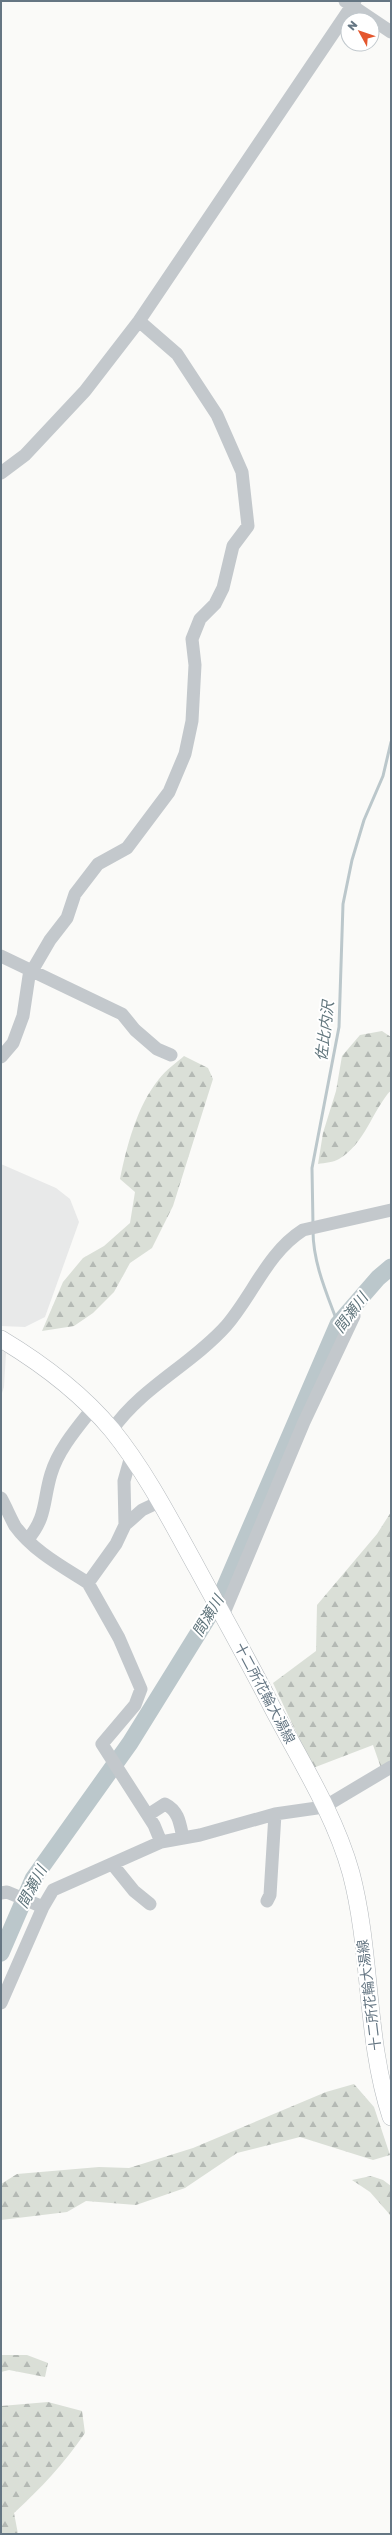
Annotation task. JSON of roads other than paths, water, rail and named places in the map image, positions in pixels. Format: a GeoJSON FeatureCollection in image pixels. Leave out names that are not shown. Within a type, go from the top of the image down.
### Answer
{"type":"FeatureCollection","features":[{"type":"Feature","properties":{"kind":"main road","name":"十二所花輪大湯線"},"geometry":{"type":"LineString","coordinates":[[1,1339],[59,1379],[92,1409],[112,1430],[131,1456],[161,1501],[222,1611],[324,1807],[344,1851],[352,1880],[365,1951],[372,2033],[391,2117]]}},
{"type":"Feature","properties":{"kind":"street"},"geometry":{"type":"LineString","coordinates":[[1,473],[25,455],[85,391],[139,321],[351,3],[391,32]]}},
{"type":"Feature","properties":{"kind":"street"},"geometry":{"type":"LineString","coordinates":[[1,1057],[13,1043],[23,1016],[29,976],[50,940],[67,918],[75,894],[98,864],[127,848],[168,792],[185,754],[192,721],[195,665],[192,639],[200,619],[215,604],[223,588],[233,546],[248,526],[242,472],[217,414],[177,354],[139,321]]}},
{"type":"Feature","properties":{"kind":"street"},"geometry":{"type":"LineString","coordinates":[[1,956],[122,1014],[135,1030],[158,1049],[171,1055]]}},
{"type":"Feature","properties":{"kind":"street"},"geometry":{"type":"LineString","coordinates":[[112,1430],[133,1404],[170,1372],[202,1349],[226,1326],[279,1248],[303,1230],[391,1210]]}},
{"type":"Feature","properties":{"kind":"street"},"geometry":{"type":"LineString","coordinates":[[222,1611],[304,1422],[354,1316]]}},
{"type":"Feature","properties":{"kind":"street"},"geometry":{"type":"LineString","coordinates":[[28,1539],[39,1526],[46,1503],[51,1473],[64,1448],[92,1409]]}},
{"type":"Feature","properties":{"kind":"street"},"geometry":{"type":"LineString","coordinates":[[126,1525],[124,1481],[131,1456]]}},
{"type":"Feature","properties":{"kind":"street"},"geometry":{"type":"LineString","coordinates":[[1,1498],[15,1525],[28,1539],[56,1563],[88,1583],[119,1638],[141,1688],[135,1705],[102,1744],[148,1815],[161,1842]]}},
{"type":"Feature","properties":{"kind":"street"},"geometry":{"type":"LineString","coordinates":[[88,1583],[116,1544],[126,1525],[142,1510],[161,1501]]}},
{"type":"Feature","properties":{"kind":"street"},"geometry":{"type":"LineString","coordinates":[[1,2003],[39,1906],[53,1890],[113,1865],[161,1842],[183,1838],[275,1814],[324,1807],[391,1767]]}},
{"type":"Feature","properties":{"kind":"street"},"geometry":{"type":"LineString","coordinates":[[148,1815],[165,1804],[171,1807],[177,1813],[183,1838]]}},
{"type":"Feature","properties":{"kind":"street"},"geometry":{"type":"LineString","coordinates":[[267,1901],[270,1895],[275,1814]]}},
{"type":"Feature","properties":{"kind":"street"},"geometry":{"type":"LineString","coordinates":[[113,1865],[134,1891],[150,1904]]}},
{"type":"Feature","properties":{"kind":"street"},"geometry":{"type":"LineString","coordinates":[[4,1892],[39,1906]]}},
{"type":"Feature","properties":{"kind":"waterway","name":"佐比内沢"},"geometry":{"type":"LineString","coordinates":[[313,1225],[312,1168],[339,1027],[343,904],[352,860],[364,820],[383,776],[391,742]]}},
{"type":"Feature","properties":{"kind":"waterway","name":"佐比内沢"},"geometry":{"type":"LineString","coordinates":[[313,1231],[315,1255],[318,1267],[338,1324]]}},
{"type":"Feature","properties":{"kind":"waterway","name":"間瀬川"},"geometry":{"type":"LineString","coordinates":[[1,1953],[33,1879],[130,1743],[220,1598],[338,1324],[378,1278],[391,1267]]}}]}
